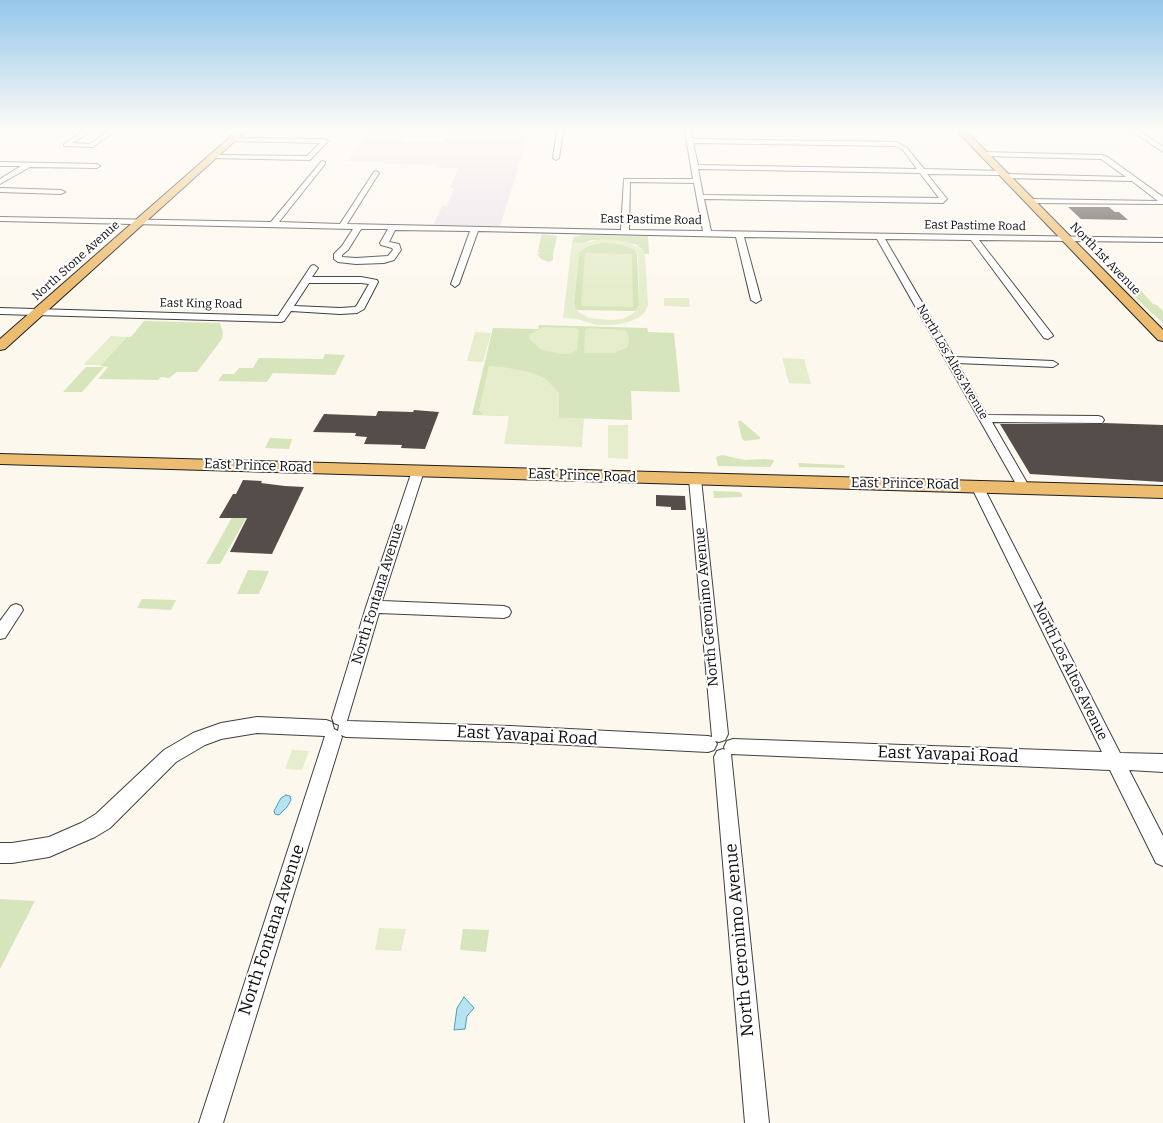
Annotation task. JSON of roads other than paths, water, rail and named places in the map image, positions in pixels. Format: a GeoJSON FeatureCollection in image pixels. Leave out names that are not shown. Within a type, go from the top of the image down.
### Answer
{"type":"FeatureCollection","features":[{"type":"Feature","properties":{"kind":"main road","name":"North Stone Avenue"},"geometry":{"type":"LineString","coordinates":[[0,346],[182,183]]}},
{"type":"Feature","properties":{"kind":"main road","name":"North 1st Avenue"},"geometry":{"type":"LineString","coordinates":[[1012,183],[1163,337]]}},
{"type":"Feature","properties":{"kind":"main road","name":"East Prince Road"},"geometry":{"type":"LineString","coordinates":[[0,459],[695,480],[978,486],[1163,492]]}},
{"type":"Feature","properties":{"kind":"street"},"geometry":{"type":"LineString","coordinates":[[273,225],[307,183]]}},
{"type":"Feature","properties":{"kind":"street"},"geometry":{"type":"LineString","coordinates":[[342,226],[369,183]]}},
{"type":"Feature","properties":{"kind":"street"},"geometry":{"type":"LineString","coordinates":[[625,232],[626,183]]}},
{"type":"Feature","properties":{"kind":"street"},"geometry":{"type":"LineString","coordinates":[[698,183],[708,233]]}},
{"type":"Feature","properties":{"kind":"street"},"geometry":{"type":"LineString","coordinates":[[701,197],[944,201],[932,183]]}},
{"type":"Feature","properties":{"kind":"street"},"geometry":{"type":"LineString","coordinates":[[1140,183],[1163,202]]}},
{"type":"Feature","properties":{"kind":"street"},"geometry":{"type":"LineString","coordinates":[[0,190],[61,192]]}},
{"type":"Feature","properties":{"kind":"street"},"geometry":{"type":"LineString","coordinates":[[1029,201],[1163,202]]}},
{"type":"Feature","properties":{"kind":"street","name":"East Pastime Road"},"geometry":{"type":"LineString","coordinates":[[0,219],[1068,240],[1163,240]]}},
{"type":"Feature","properties":{"kind":"street"},"geometry":{"type":"LineString","coordinates":[[5,227],[16,220]]}},
{"type":"Feature","properties":{"kind":"street"},"geometry":{"type":"LineString","coordinates":[[359,226],[345,248],[338,254],[338,259],[356,261],[384,260],[391,258],[397,250],[396,246],[384,243],[393,227]]}},
{"type":"Feature","properties":{"kind":"street"},"geometry":{"type":"LineString","coordinates":[[454,284],[475,228]]}},
{"type":"Feature","properties":{"kind":"street"},"geometry":{"type":"LineString","coordinates":[[739,234],[756,300]]}},
{"type":"Feature","properties":{"kind":"street","name":"North Los Altos Avenue"},"geometry":{"type":"LineString","coordinates":[[879,236],[1024,488]]}},
{"type":"Feature","properties":{"kind":"street"},"geometry":{"type":"LineString","coordinates":[[973,238],[1048,336]]}},
{"type":"Feature","properties":{"kind":"street"},"geometry":{"type":"LineString","coordinates":[[288,308],[314,268]]}},
{"type":"Feature","properties":{"kind":"street"},"geometry":{"type":"LineString","coordinates":[[288,308],[340,311],[358,310],[374,282],[360,280],[307,280]]}},
{"type":"Feature","properties":{"kind":"street","name":"East King Road"},"geometry":{"type":"LineString","coordinates":[[38,312],[281,318],[288,308]]}},
{"type":"Feature","properties":{"kind":"street"},"geometry":{"type":"LineString","coordinates":[[0,311],[38,312]]}},
{"type":"Feature","properties":{"kind":"street"},"geometry":{"type":"LineString","coordinates":[[951,360],[1053,364]]}},
{"type":"Feature","properties":{"kind":"street"},"geometry":{"type":"LineString","coordinates":[[984,418],[1098,420]]}},
{"type":"Feature","properties":{"kind":"street","name":"North Fontana Avenue"},"geometry":{"type":"LineString","coordinates":[[211,1123],[373,607],[418,471]]}},
{"type":"Feature","properties":{"kind":"street","name":"North Geronimo Avenue"},"geometry":{"type":"LineString","coordinates":[[695,480],[713,739]]}},
{"type":"Feature","properties":{"kind":"street","name":"North Los Altos Avenue"},"geometry":{"type":"LineString","coordinates":[[978,486],[1163,856]]}},
{"type":"Feature","properties":{"kind":"street"},"geometry":{"type":"LineString","coordinates":[[373,607],[504,612]]}},
{"type":"Feature","properties":{"kind":"street"},"geometry":{"type":"LineString","coordinates":[[0,633],[16,610]]}},
{"type":"Feature","properties":{"kind":"street","name":"East Yavapai Road"},"geometry":{"type":"LineString","coordinates":[[0,853],[12,853],[49,847],[88,830],[104,821],[170,756],[199,739],[221,731],[257,725],[510,734],[713,739]]}},
{"type":"Feature","properties":{"kind":"street"},"geometry":{"type":"LineString","coordinates":[[713,739],[710,751],[714,755],[728,752]]}},
{"type":"Feature","properties":{"kind":"street","name":"North Geronimo Avenue"},"geometry":{"type":"LineString","coordinates":[[728,752],[756,1123]]}},
{"type":"Feature","properties":{"kind":"street","name":"East Yavapai Road"},"geometry":{"type":"LineString","coordinates":[[728,752],[1163,763]]}},
{"type":"Feature","properties":{"kind":"water"},"geometry":{"type":"Polygon","coordinates":[[[286,795],[290,796],[291,800],[287,807],[279,815],[275,814],[274,811],[281,798],[286,795]]]}},
{"type":"Feature","properties":{"kind":"water"},"geometry":{"type":"Polygon","coordinates":[[[464,997],[474,1008],[467,1016],[465,1029],[454,1030],[457,1008],[464,997]]]}}]}
